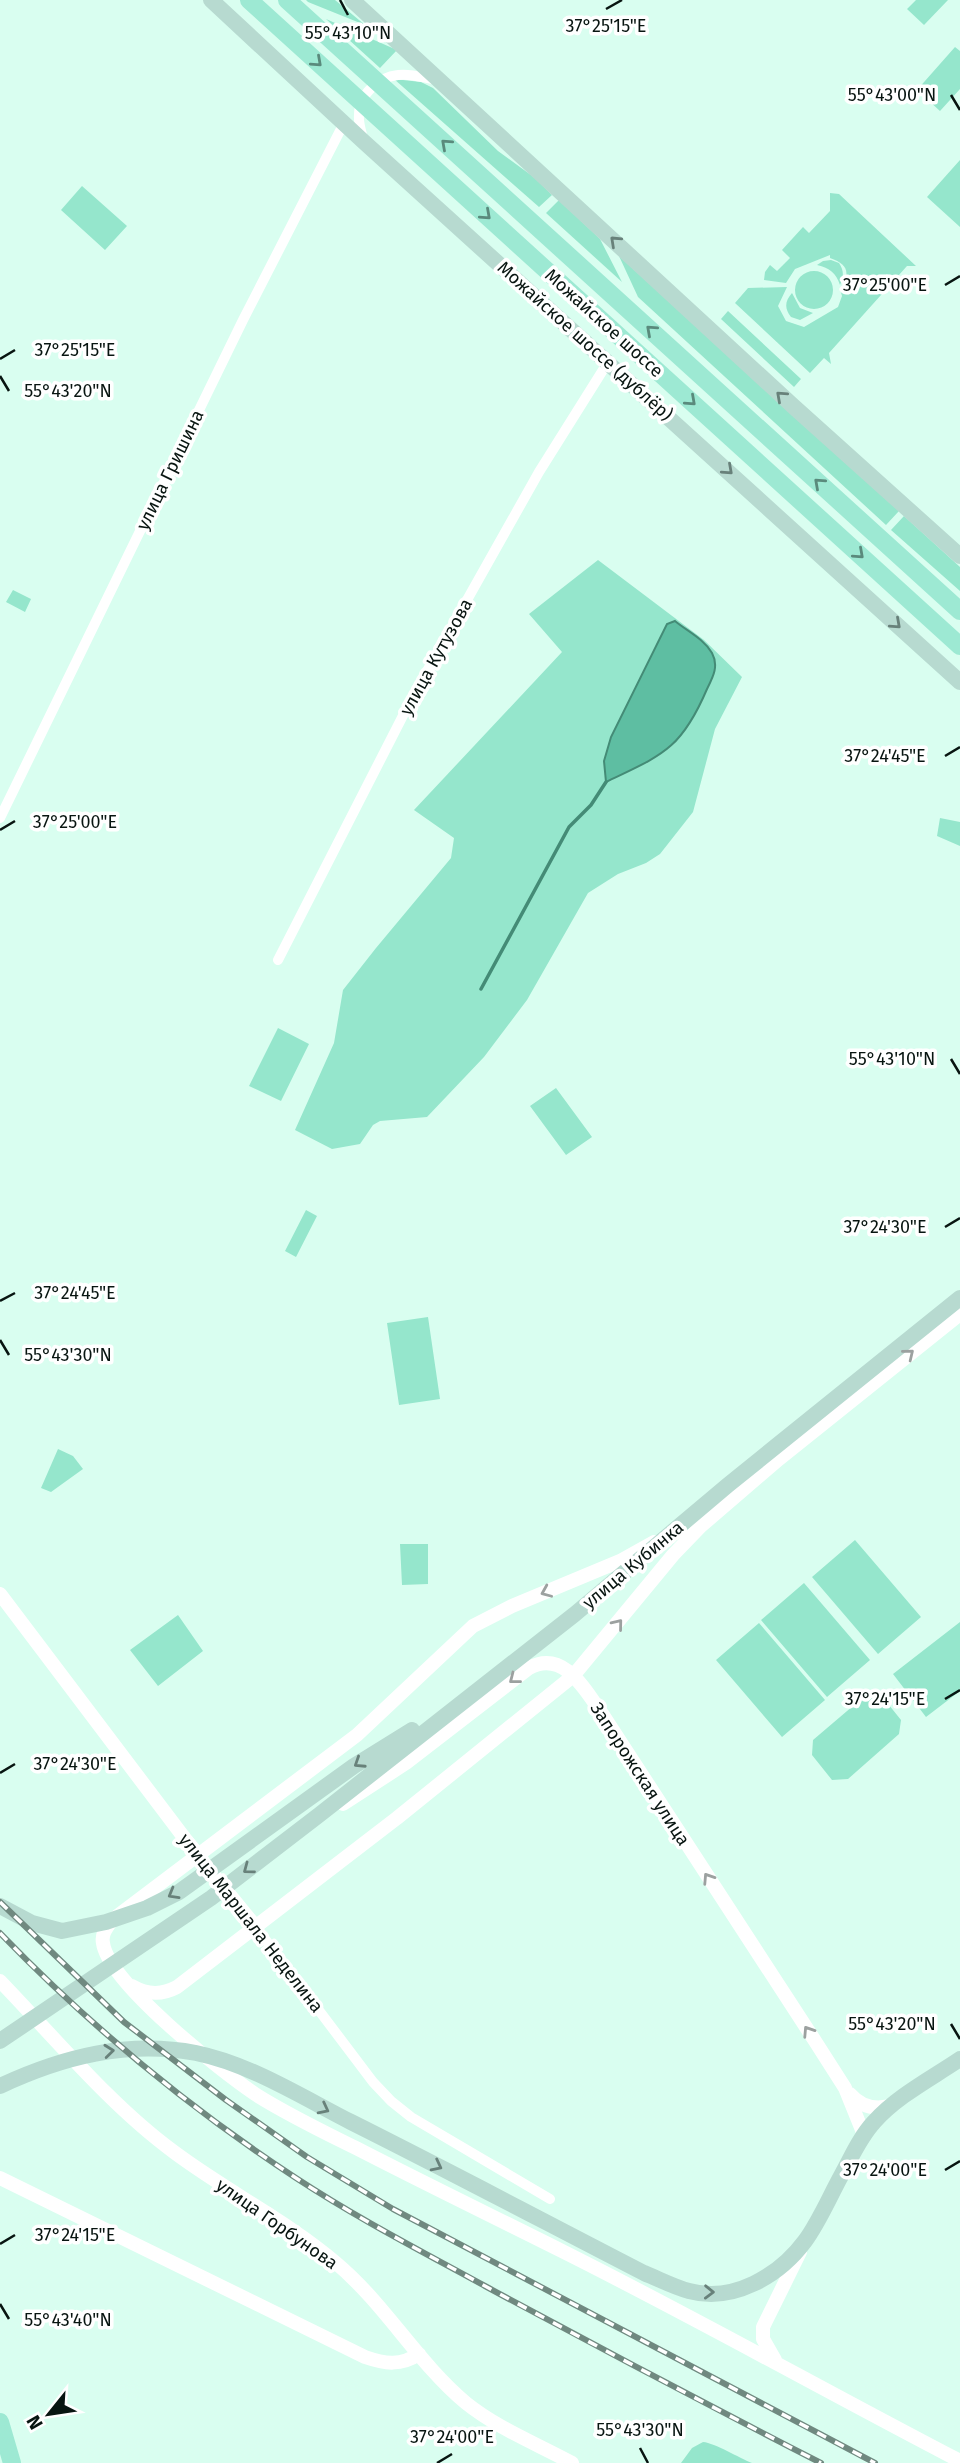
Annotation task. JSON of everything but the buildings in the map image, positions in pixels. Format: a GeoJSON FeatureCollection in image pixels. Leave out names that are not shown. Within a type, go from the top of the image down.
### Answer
{"type":"FeatureCollection","features":[{"type":"Feature","properties":{"kind":"main road","name":"Можайское шоссе (дублёр)"},"geometry":{"type":"LineString","coordinates":[[211,0],[960,682]]}},
{"type":"Feature","properties":{"kind":"main road","name":"Можайское шоссе"},"geometry":{"type":"LineString","coordinates":[[248,0],[960,646]]}},
{"type":"Feature","properties":{"kind":"main road","name":"Можайское шоссе"},"geometry":{"type":"LineString","coordinates":[[287,0],[960,611]]}},
{"type":"Feature","properties":{"kind":"main road"},"geometry":{"type":"LineString","coordinates":[[352,0],[772,387],[960,556]]}},
{"type":"Feature","properties":{"kind":"main road","name":"улица Кубинка"},"geometry":{"type":"LineString","coordinates":[[0,2042],[211,1898],[303,1828],[575,1614],[692,1515],[960,1298]]}},
{"type":"Feature","properties":{"kind":"main road"},"geometry":{"type":"LineString","coordinates":[[0,1906],[32,1923],[62,1931],[106,1922],[147,1908],[178,1892],[354,1766],[480,1689]]}},
{"type":"Feature","properties":{"kind":"main road"},"geometry":{"type":"LineString","coordinates":[[0,2086],[80,2055],[106,2050],[149,2049],[196,2053],[233,2064],[258,2076],[645,2273],[689,2291],[705,2293],[729,2292],[752,2285],[777,2270],[805,2241],[864,2135],[874,2122],[893,2105],[960,2059]]}},
{"type":"Feature","properties":{"kind":"main road"},"geometry":{"type":"LineString","coordinates":[[0,2422],[12,2463]]}},
{"type":"Feature","properties":{"kind":"street"},"geometry":{"type":"LineString","coordinates":[[364,142],[359,115],[361,103],[374,85],[398,75],[439,81]]}},
{"type":"Feature","properties":{"kind":"street","name":"улица Гришина"},"geometry":{"type":"LineString","coordinates":[[0,818],[243,320],[344,123]]}},
{"type":"Feature","properties":{"kind":"street","name":"улица Кутузова"},"geometry":{"type":"LineString","coordinates":[[278,960],[413,696],[539,472],[608,362]]}},
{"type":"Feature","properties":{"kind":"street"},"geometry":{"type":"LineString","coordinates":[[126,1982],[151,1993],[164,1993],[177,1986],[397,1818],[573,1676],[673,1555],[701,1526],[779,1459],[960,1314]]}},
{"type":"Feature","properties":{"kind":"street"},"geometry":{"type":"LineString","coordinates":[[692,1515],[620,1561],[490,1616],[468,1631],[357,1735],[112,1920],[105,1929],[102,1941],[105,1952],[126,1982],[162,2020],[228,2076],[288,2113],[723,2334],[960,2461]]}},
{"type":"Feature","properties":{"kind":"street","name":"улица Маршала Неделина"},"geometry":{"type":"LineString","coordinates":[[0,1594],[373,2082],[411,2117],[550,2199]]}},
{"type":"Feature","properties":{"kind":"street","name":"Запорожская улица"},"geometry":{"type":"LineString","coordinates":[[319,1815],[344,1803],[398,1769],[529,1668],[536,1664],[552,1662],[560,1665],[573,1676],[603,1715],[845,2088],[864,2135]]}},
{"type":"Feature","properties":{"kind":"street","name":"улица Горбунова"},"geometry":{"type":"LineString","coordinates":[[0,1981],[132,2118],[173,2152],[317,2247],[339,2265],[443,2381],[468,2404],[572,2463]]}},
{"type":"Feature","properties":{"kind":"street"},"geometry":{"type":"LineString","coordinates":[[162,2020],[159,2011],[162,2003],[177,1986]]}},
{"type":"Feature","properties":{"kind":"street"},"geometry":{"type":"LineString","coordinates":[[0,2094],[20,2077]]}},
{"type":"Feature","properties":{"kind":"street"},"geometry":{"type":"LineString","coordinates":[[845,2088],[854,2099],[872,2108],[893,2105]]}},
{"type":"Feature","properties":{"kind":"street"},"geometry":{"type":"LineString","coordinates":[[3,2178],[365,2357],[385,2364],[408,2361],[419,2354]]}},
{"type":"Feature","properties":{"kind":"street"},"geometry":{"type":"LineString","coordinates":[[723,2334],[746,2336],[758,2328],[766,2318],[805,2241]]}},
{"type":"Feature","properties":{"kind":"street"},"geometry":{"type":"LineString","coordinates":[[766,2318],[763,2339],[766,2348],[778,2363]]}},
{"type":"Feature","properties":{"kind":"shaded area"},"geometry":{"type":"Polygon","coordinates":[[[306,0],[335,0],[365,25],[308,2],[306,0]]]}},
{"type":"Feature","properties":{"kind":"shaded area"},"geometry":{"type":"Polygon","coordinates":[[[916,0],[948,0],[924,25],[907,9],[916,0]]]}},
{"type":"Feature","properties":{"kind":"shaded area"},"geometry":{"type":"Polygon","coordinates":[[[326,19],[397,50],[380,68],[326,19]]]}},
{"type":"Feature","properties":{"kind":"shaded area"},"geometry":{"type":"Polygon","coordinates":[[[955,47],[960,51],[960,89],[940,111],[917,90],[955,47]]]}},
{"type":"Feature","properties":{"kind":"shaded area"},"geometry":{"type":"Polygon","coordinates":[[[394,79],[421,82],[433,88],[498,151],[535,178],[552,195],[539,207],[394,79]]]}},
{"type":"Feature","properties":{"kind":"shaded area"},"geometry":{"type":"Polygon","coordinates":[[[960,160],[960,227],[927,197],[960,160]]]}},
{"type":"Feature","properties":{"kind":"shaded area"},"geometry":{"type":"Polygon","coordinates":[[[82,186],[127,226],[105,250],[61,210],[82,186]]]}},
{"type":"Feature","properties":{"kind":"shaded area"},"geometry":{"type":"Polygon","coordinates":[[[830,193],[839,194],[916,266],[907,266],[829,353],[831,364],[824,358],[810,373],[735,303],[748,288],[787,287],[778,306],[786,321],[804,327],[838,307],[846,270],[841,263],[830,258],[830,255],[795,269],[786,283],[764,280],[770,265],[777,271],[790,258],[782,250],[803,227],[809,233],[830,211],[830,193]]]}},
{"type":"Feature","properties":{"kind":"shaded area"},"geometry":{"type":"Polygon","coordinates":[[[559,200],[600,239],[622,282],[546,213],[559,200]]]}},
{"type":"Feature","properties":{"kind":"shaded area"},"geometry":{"type":"Polygon","coordinates":[[[619,256],[899,511],[886,525],[638,297],[619,256]]]}},
{"type":"Feature","properties":{"kind":"shaded area"},"geometry":{"type":"Polygon","coordinates":[[[831,260],[839,263],[842,269],[840,285],[832,272],[817,265],[831,260]]]}},
{"type":"Feature","properties":{"kind":"shaded area"},"geometry":{"type":"Polygon","coordinates":[[[814,271],[827,277],[833,290],[827,303],[814,309],[801,303],[795,290],[801,277],[814,271]]]}},
{"type":"Feature","properties":{"kind":"shaded area"},"geometry":{"type":"Polygon","coordinates":[[[792,293],[800,308],[813,313],[800,320],[791,317],[786,305],[792,293]]]}},
{"type":"Feature","properties":{"kind":"shaded area"},"geometry":{"type":"Polygon","coordinates":[[[728,311],[801,379],[794,387],[721,319],[728,311]]]}},
{"type":"Feature","properties":{"kind":"shaded area"},"geometry":{"type":"Polygon","coordinates":[[[904,516],[960,567],[960,591],[891,530],[904,516]]]}},
{"type":"Feature","properties":{"kind":"shaded area"},"geometry":{"type":"Polygon","coordinates":[[[598,560],[704,640],[742,677],[715,729],[693,812],[660,854],[646,863],[618,874],[588,893],[527,1000],[484,1057],[427,1117],[380,1121],[373,1125],[360,1144],[332,1149],[295,1130],[334,1043],[343,990],[451,858],[454,838],[414,810],[562,652],[529,614],[598,560]]]}},
{"type":"Feature","properties":{"kind":"shaded area"},"geometry":{"type":"Polygon","coordinates":[[[13,590],[31,599],[25,612],[6,602],[13,590]]]}},
{"type":"Feature","properties":{"kind":"shaded area"},"geometry":{"type":"Polygon","coordinates":[[[675,621],[709,648],[715,667],[711,680],[688,725],[668,748],[642,765],[606,782],[604,761],[611,737],[667,624],[675,621]]]}},
{"type":"Feature","properties":{"kind":"shaded area"},"geometry":{"type":"Polygon","coordinates":[[[940,818],[960,822],[960,846],[937,836],[940,818]]]}},
{"type":"Feature","properties":{"kind":"shaded area"},"geometry":{"type":"Polygon","coordinates":[[[278,1028],[309,1044],[281,1101],[249,1086],[278,1028]]]}},
{"type":"Feature","properties":{"kind":"shaded area"},"geometry":{"type":"Polygon","coordinates":[[[556,1088],[592,1137],[566,1155],[530,1106],[556,1088]]]}},
{"type":"Feature","properties":{"kind":"shaded area"},"geometry":{"type":"Polygon","coordinates":[[[306,1210],[317,1216],[296,1257],[285,1251],[306,1210]]]}},
{"type":"Feature","properties":{"kind":"shaded area"},"geometry":{"type":"Polygon","coordinates":[[[428,1317],[440,1399],[399,1405],[387,1323],[428,1317]]]}},
{"type":"Feature","properties":{"kind":"shaded area"},"geometry":{"type":"Polygon","coordinates":[[[58,1449],[73,1456],[83,1469],[51,1492],[41,1488],[58,1449]]]}},
{"type":"Feature","properties":{"kind":"shaded area"},"geometry":{"type":"Polygon","coordinates":[[[855,1540],[921,1617],[878,1654],[812,1577],[855,1540]]]}},
{"type":"Feature","properties":{"kind":"shaded area"},"geometry":{"type":"Polygon","coordinates":[[[400,1544],[428,1544],[428,1584],[402,1585],[400,1544]]]}},
{"type":"Feature","properties":{"kind":"shaded area"},"geometry":{"type":"Polygon","coordinates":[[[804,1583],[870,1660],[827,1697],[761,1620],[804,1583]]]}},
{"type":"Feature","properties":{"kind":"shaded area"},"geometry":{"type":"Polygon","coordinates":[[[178,1615],[203,1651],[158,1686],[130,1650],[178,1615]]]}},
{"type":"Feature","properties":{"kind":"shaded area"},"geometry":{"type":"Polygon","coordinates":[[[960,1622],[960,1691],[926,1717],[893,1674],[960,1622]]]}},
{"type":"Feature","properties":{"kind":"shaded area"},"geometry":{"type":"Polygon","coordinates":[[[759,1623],[825,1700],[782,1737],[716,1660],[759,1623]]]}},
{"type":"Feature","properties":{"kind":"shaded area"},"geometry":{"type":"Polygon","coordinates":[[[867,1694],[881,1695],[901,1720],[899,1734],[848,1779],[832,1780],[812,1755],[813,1740],[867,1694]]]}},
{"type":"Feature","properties":{"kind":"shaded area"},"geometry":{"type":"Polygon","coordinates":[[[703,2442],[752,2463],[681,2463],[692,2448],[703,2442]]]}},
{"type":"Feature","properties":{"kind":"waterway"},"geometry":{"type":"LineString","coordinates":[[481,989],[569,827],[591,805],[606,782]]}},
{"type":"Feature","properties":{"kind":"railway"},"geometry":{"type":"LineString","coordinates":[[0,1902],[124,2022],[226,2100],[307,2157],[393,2209],[875,2463]]}},
{"type":"Feature","properties":{"kind":"railway"},"geometry":{"type":"LineString","coordinates":[[0,1933],[69,2000],[141,2064],[217,2123],[319,2193],[437,2260],[821,2463]]}}]}
